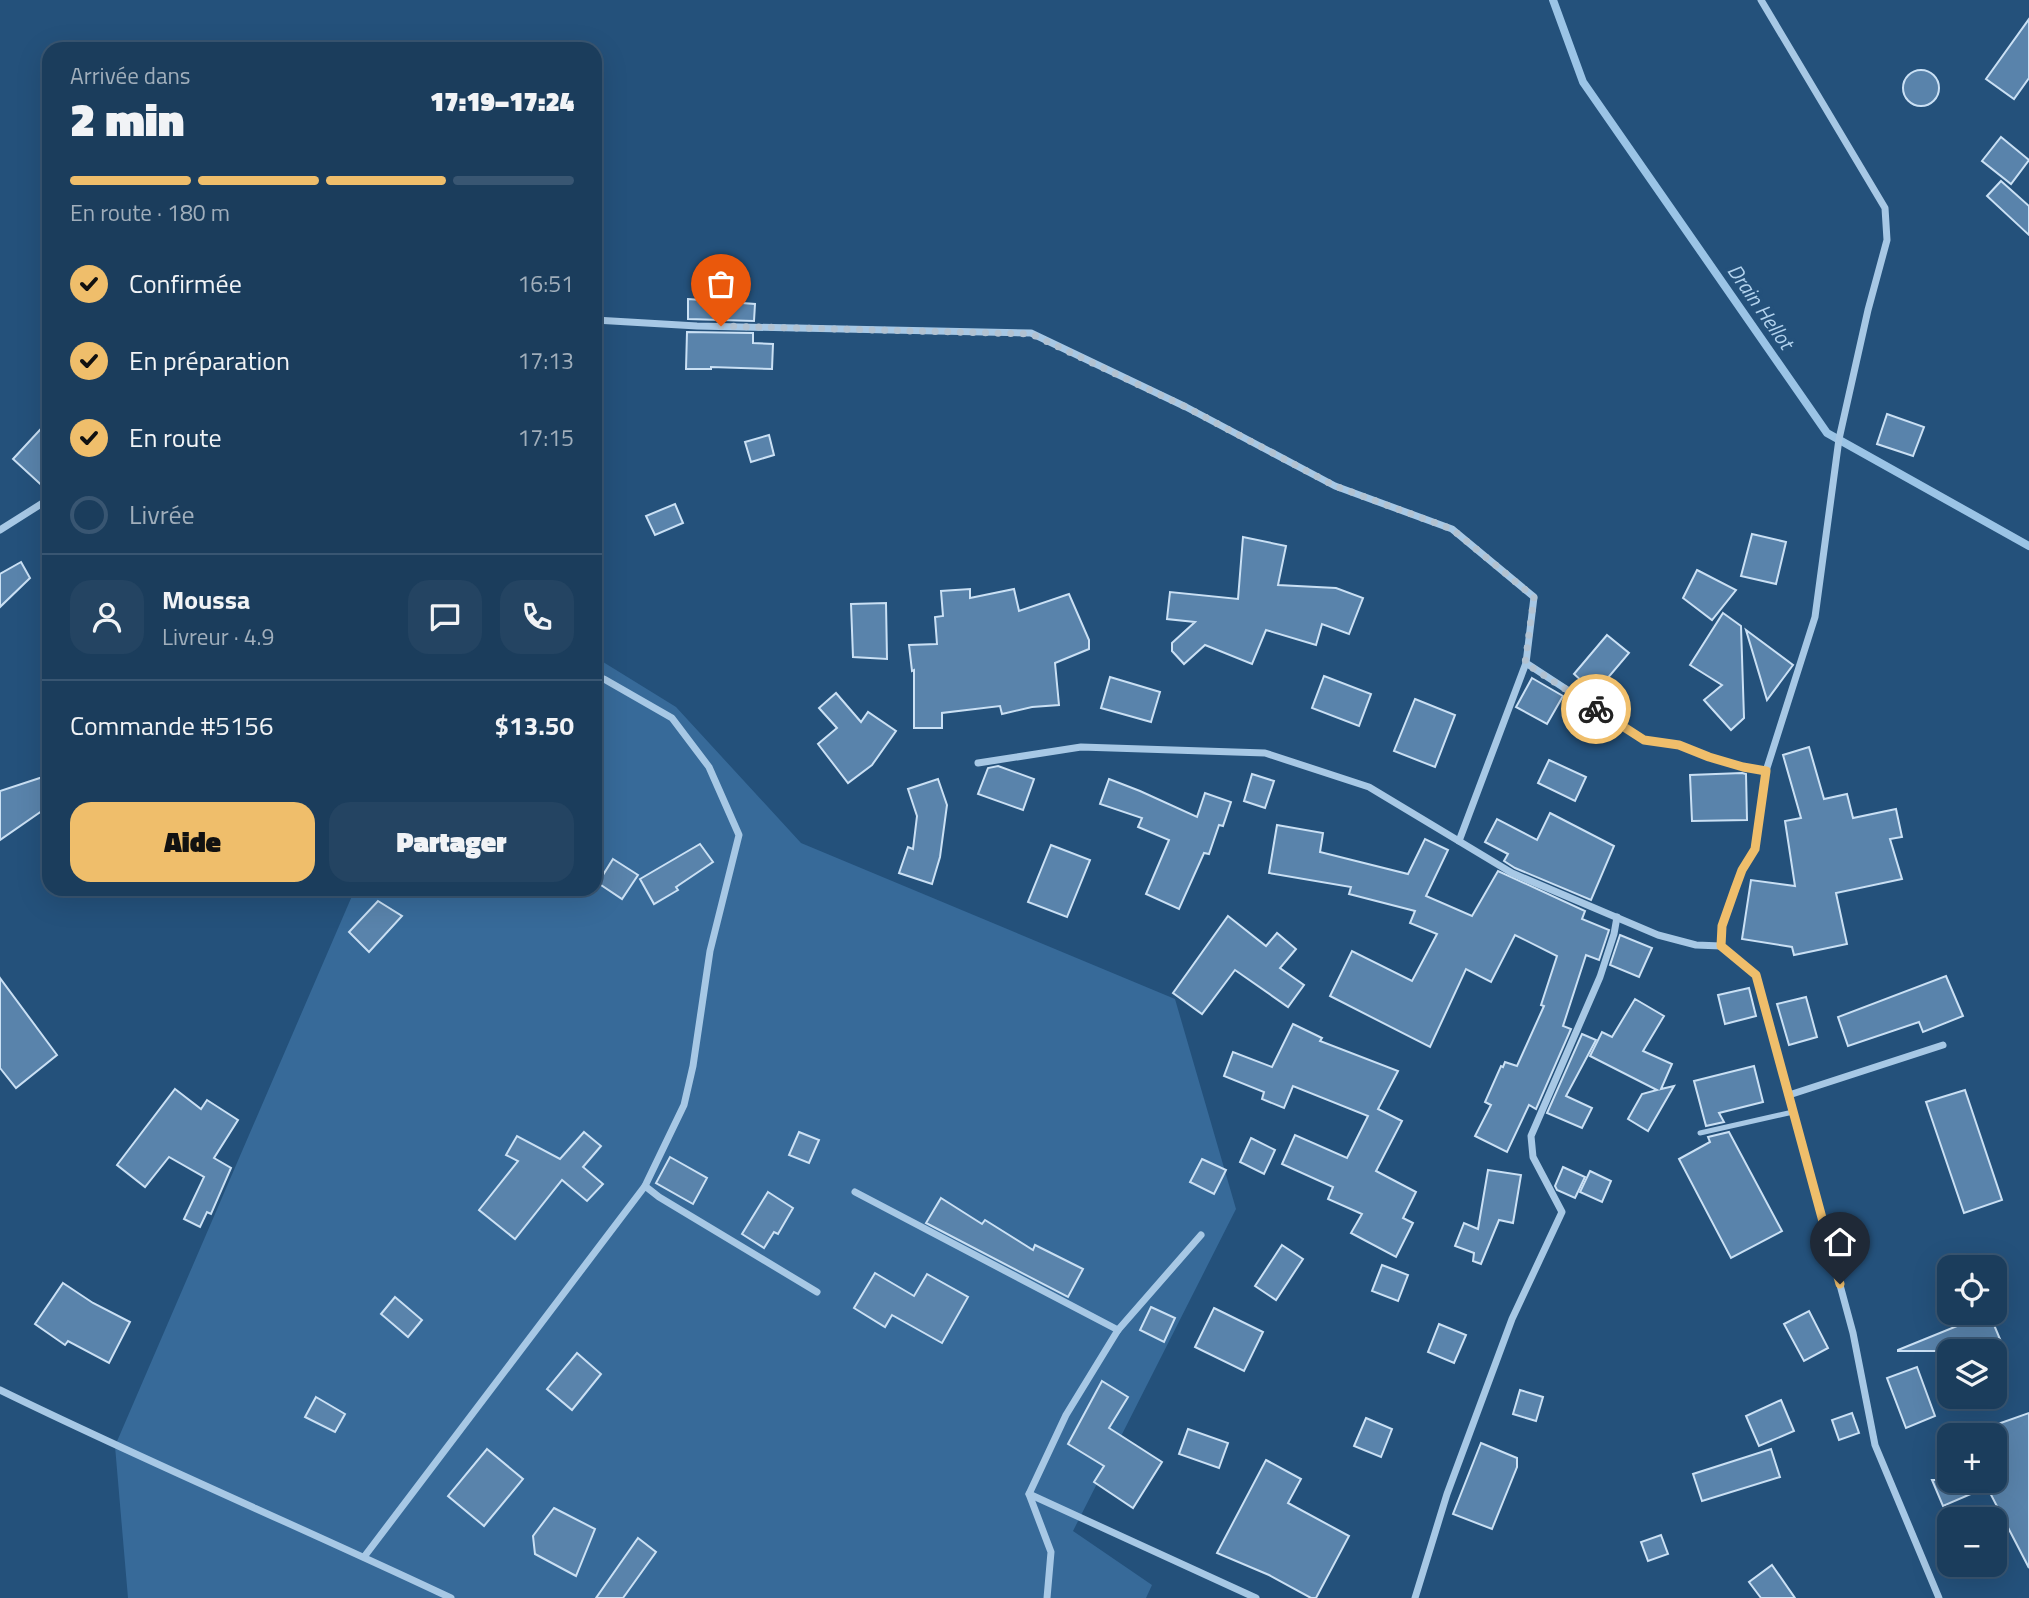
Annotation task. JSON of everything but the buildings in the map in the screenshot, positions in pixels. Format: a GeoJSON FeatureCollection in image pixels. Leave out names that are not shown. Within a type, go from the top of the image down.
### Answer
{"type":"FeatureCollection","features":[{"type":"Feature","properties":{"kind":"street"},"geometry":{"type":"LineString","coordinates":[[1721,946],[1722,926],[1738,881],[1755,849],[1766,771],[1815,617],[1839,439],[1886,240],[1885,208],[1761,0]]}},
{"type":"Feature","properties":{"kind":"street"},"geometry":{"type":"LineString","coordinates":[[602,320],[697,326],[1031,334],[1186,407],[1335,486],[1452,529],[1534,597],[1525,663],[1459,841]]}},
{"type":"Feature","properties":{"kind":"street"},"geometry":{"type":"LineString","coordinates":[[0,530],[42,503]]}},
{"type":"Feature","properties":{"kind":"street"},"geometry":{"type":"LineString","coordinates":[[1525,663],[1644,740],[1679,745],[1709,757],[1766,771]]}},
{"type":"Feature","properties":{"kind":"street"},"geometry":{"type":"LineString","coordinates":[[364,1557],[645,1186],[684,1105],[693,1066],[710,951],[739,835],[709,767],[672,718],[602,680]]}},
{"type":"Feature","properties":{"kind":"street"},"geometry":{"type":"LineString","coordinates":[[978,763],[1081,747],[1265,753],[1369,787],[1512,873],[1658,934],[1696,945],[1721,946],[1756,975],[1853,1333],[1875,1445],[1939,1598]]}},
{"type":"Feature","properties":{"kind":"street"},"geometry":{"type":"LineString","coordinates":[[1415,1598],[1447,1494],[1512,1319],[1562,1212],[1533,1157],[1531,1136],[1600,977],[1617,917]]}},
{"type":"Feature","properties":{"kind":"street"},"geometry":{"type":"LineString","coordinates":[[1789,1095],[1942,1045]]}},
{"type":"Feature","properties":{"kind":"street"},"geometry":{"type":"LineString","coordinates":[[645,1186],[817,1292]]}},
{"type":"Feature","properties":{"kind":"street"},"geometry":{"type":"LineString","coordinates":[[855,1192],[1118,1329]]}},
{"type":"Feature","properties":{"kind":"street"},"geometry":{"type":"LineString","coordinates":[[1046,1598],[1051,1552],[1029,1494],[1066,1415],[1118,1329],[1201,1234]]}},
{"type":"Feature","properties":{"kind":"street"},"geometry":{"type":"LineString","coordinates":[[0,1390],[115,1446],[451,1598]]}},
{"type":"Feature","properties":{"kind":"street"},"geometry":{"type":"LineString","coordinates":[[1029,1494],[1256,1598]]}},
{"type":"Feature","properties":{"kind":"lane"},"geometry":{"type":"LineString","coordinates":[[1700,1133],[1793,1112]]}},
{"type":"Feature","properties":{"kind":"shaded area"},"geometry":{"type":"Polygon","coordinates":[[[602,661],[676,707],[801,843],[1175,999],[1236,1209],[1073,1531],[1152,1585],[1146,1598],[128,1598],[115,1446],[352,896],[602,896],[602,661]]]}},
{"type":"Feature","properties":{"kind":"waterway","name":"Drain Hellot"},"geometry":{"type":"LineString","coordinates":[[1553,0],[1583,82],[1827,433],[2029,546]]}},
{"type":"Feature","properties":{"kind":"way so far"},"geometry":{"type":"LineString","coordinates":[[721,326],[1031,334],[1186,407],[1335,486],[1452,529],[1534,597],[1525,663],[1596,709]]}},
{"type":"Feature","properties":{"kind":"route"},"geometry":{"type":"LineString","coordinates":[[1596,709],[1644,740],[1679,745],[1709,757],[1766,771],[1755,849],[1742,870],[1722,926],[1721,946],[1756,975],[1840,1284]]}}]}
